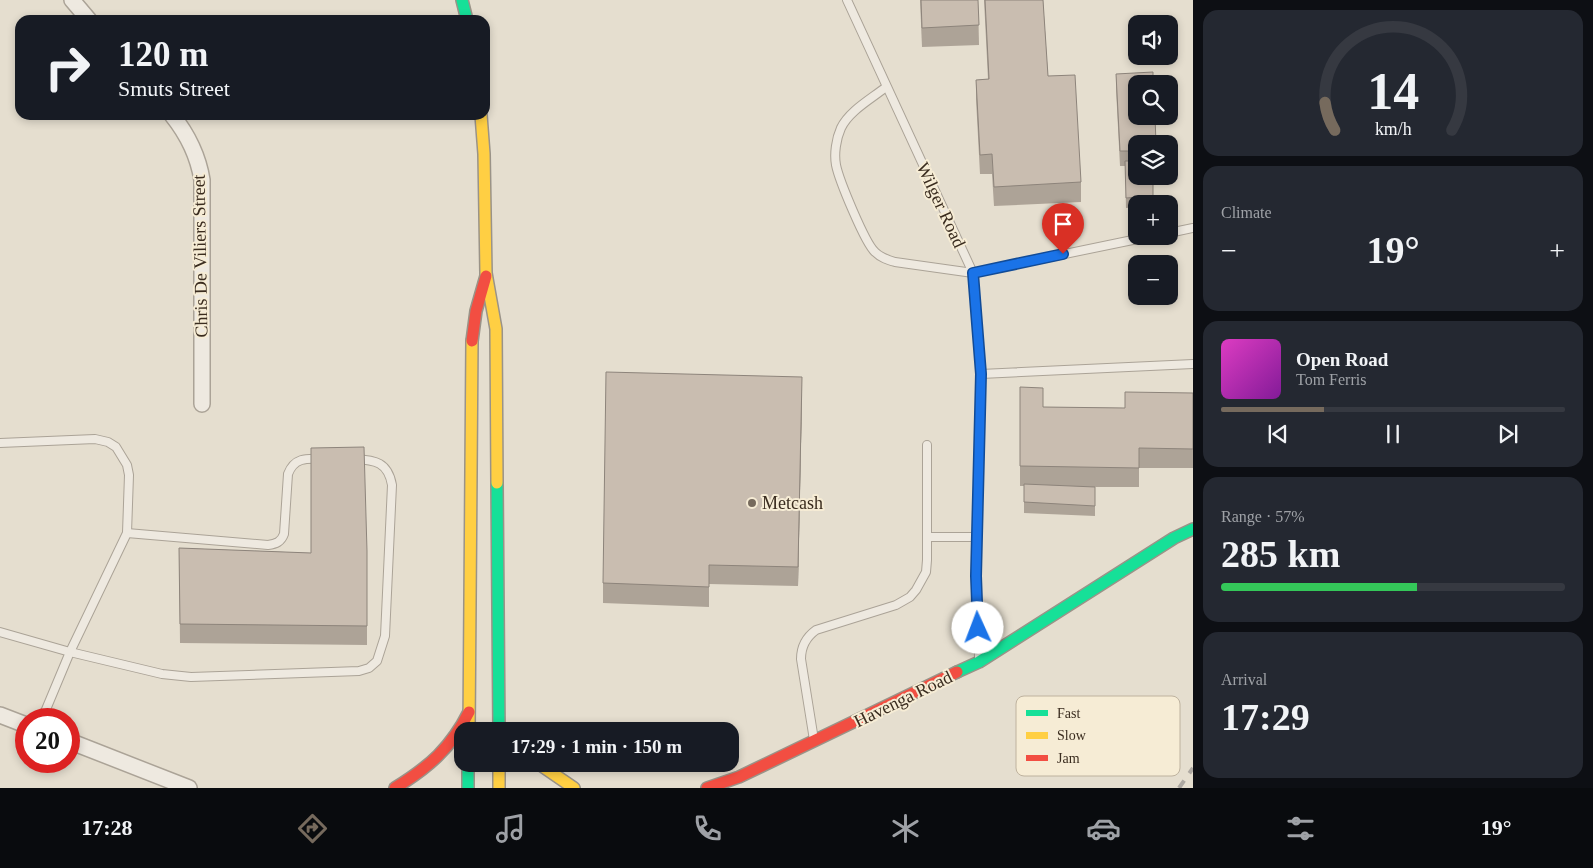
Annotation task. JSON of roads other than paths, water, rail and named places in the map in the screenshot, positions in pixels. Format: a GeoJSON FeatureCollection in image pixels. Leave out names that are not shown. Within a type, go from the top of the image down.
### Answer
{"type":"FeatureCollection","features":[{"type":"Feature","properties":{"kind":"main road"},"geometry":{"type":"LineString","coordinates":[[462,0],[466,15]]}},
{"type":"Feature","properties":{"kind":"main road"},"geometry":{"type":"LineString","coordinates":[[481,120],[485,187],[486,275],[494,308],[496,329],[499,722]]}},
{"type":"Feature","properties":{"kind":"main road"},"geometry":{"type":"LineString","coordinates":[[469,722],[471,351],[476,311],[486,275]]}},
{"type":"Feature","properties":{"kind":"main road","name":"Havenga Road"},"geometry":{"type":"LineString","coordinates":[[706,788],[739,777],[979,662],[1174,538],[1193,529]]}},
{"type":"Feature","properties":{"kind":"main road"},"geometry":{"type":"LineString","coordinates":[[499,688],[511,718]]}},
{"type":"Feature","properties":{"kind":"main road"},"geometry":{"type":"LineString","coordinates":[[395,788],[420,772],[447,749],[456,737],[469,712]]}},
{"type":"Feature","properties":{"kind":"main road"},"geometry":{"type":"LineString","coordinates":[[468,772],[468,788]]}},
{"type":"Feature","properties":{"kind":"main road"},"geometry":{"type":"LineString","coordinates":[[499,772],[500,788]]}},
{"type":"Feature","properties":{"kind":"main road"},"geometry":{"type":"LineString","coordinates":[[549,772],[574,788]]}},
{"type":"Feature","properties":{"kind":"street"},"geometry":{"type":"LineString","coordinates":[[72,0],[85,15]]}},
{"type":"Feature","properties":{"kind":"street","name":"Chris De Viliers Street"},"geometry":{"type":"LineString","coordinates":[[175,120],[190,142],[202,180],[202,404]]}},
{"type":"Feature","properties":{"kind":"street"},"geometry":{"type":"LineString","coordinates":[[0,714],[15,720]]}},
{"type":"Feature","properties":{"kind":"street"},"geometry":{"type":"LineString","coordinates":[[80,745],[189,788]]}},
{"type":"Feature","properties":{"kind":"lane","name":"Wilger Road"},"geometry":{"type":"LineString","coordinates":[[847,0],[973,273],[981,374],[976,576],[979,662]]}},
{"type":"Feature","properties":{"kind":"lane"},"geometry":{"type":"LineString","coordinates":[[886,87],[845,121],[840,130],[836,145],[836,164],[840,181],[870,247],[885,259],[973,273],[1128,241]]}},
{"type":"Feature","properties":{"kind":"lane"},"geometry":{"type":"LineString","coordinates":[[1178,231],[1193,228]]}},
{"type":"Feature","properties":{"kind":"lane"},"geometry":{"type":"LineString","coordinates":[[981,374],[1193,364]]}},
{"type":"Feature","properties":{"kind":"lane"},"geometry":{"type":"LineString","coordinates":[[0,443],[95,439],[108,442],[116,447],[127,464],[129,475],[128,533],[70,652],[47,708]]}},
{"type":"Feature","properties":{"kind":"lane"},"geometry":{"type":"LineString","coordinates":[[814,742],[800,659],[806,639],[816,630],[896,605],[910,597],[926,572],[928,537],[927,445]]}},
{"type":"Feature","properties":{"kind":"lane"},"geometry":{"type":"LineString","coordinates":[[128,533],[268,545],[278,543],[284,534],[290,467],[301,459],[326,459]]}},
{"type":"Feature","properties":{"kind":"lane"},"geometry":{"type":"LineString","coordinates":[[0,632],[70,652],[162,674],[191,677],[349,671],[369,668],[377,661],[385,636],[392,485],[388,472],[379,462],[345,459]]}},
{"type":"Feature","properties":{"kind":"lane"},"geometry":{"type":"LineString","coordinates":[[928,537],[977,537]]}},
{"type":"Feature","properties":{"kind":"railway"},"geometry":{"type":"LineString","coordinates":[[1179,788],[1193,768]]}},
{"type":"Feature","properties":{"kind":"place","name":"Metcash"},"geometry":{"type":"Point","coordinates":[752,503]}}]}
